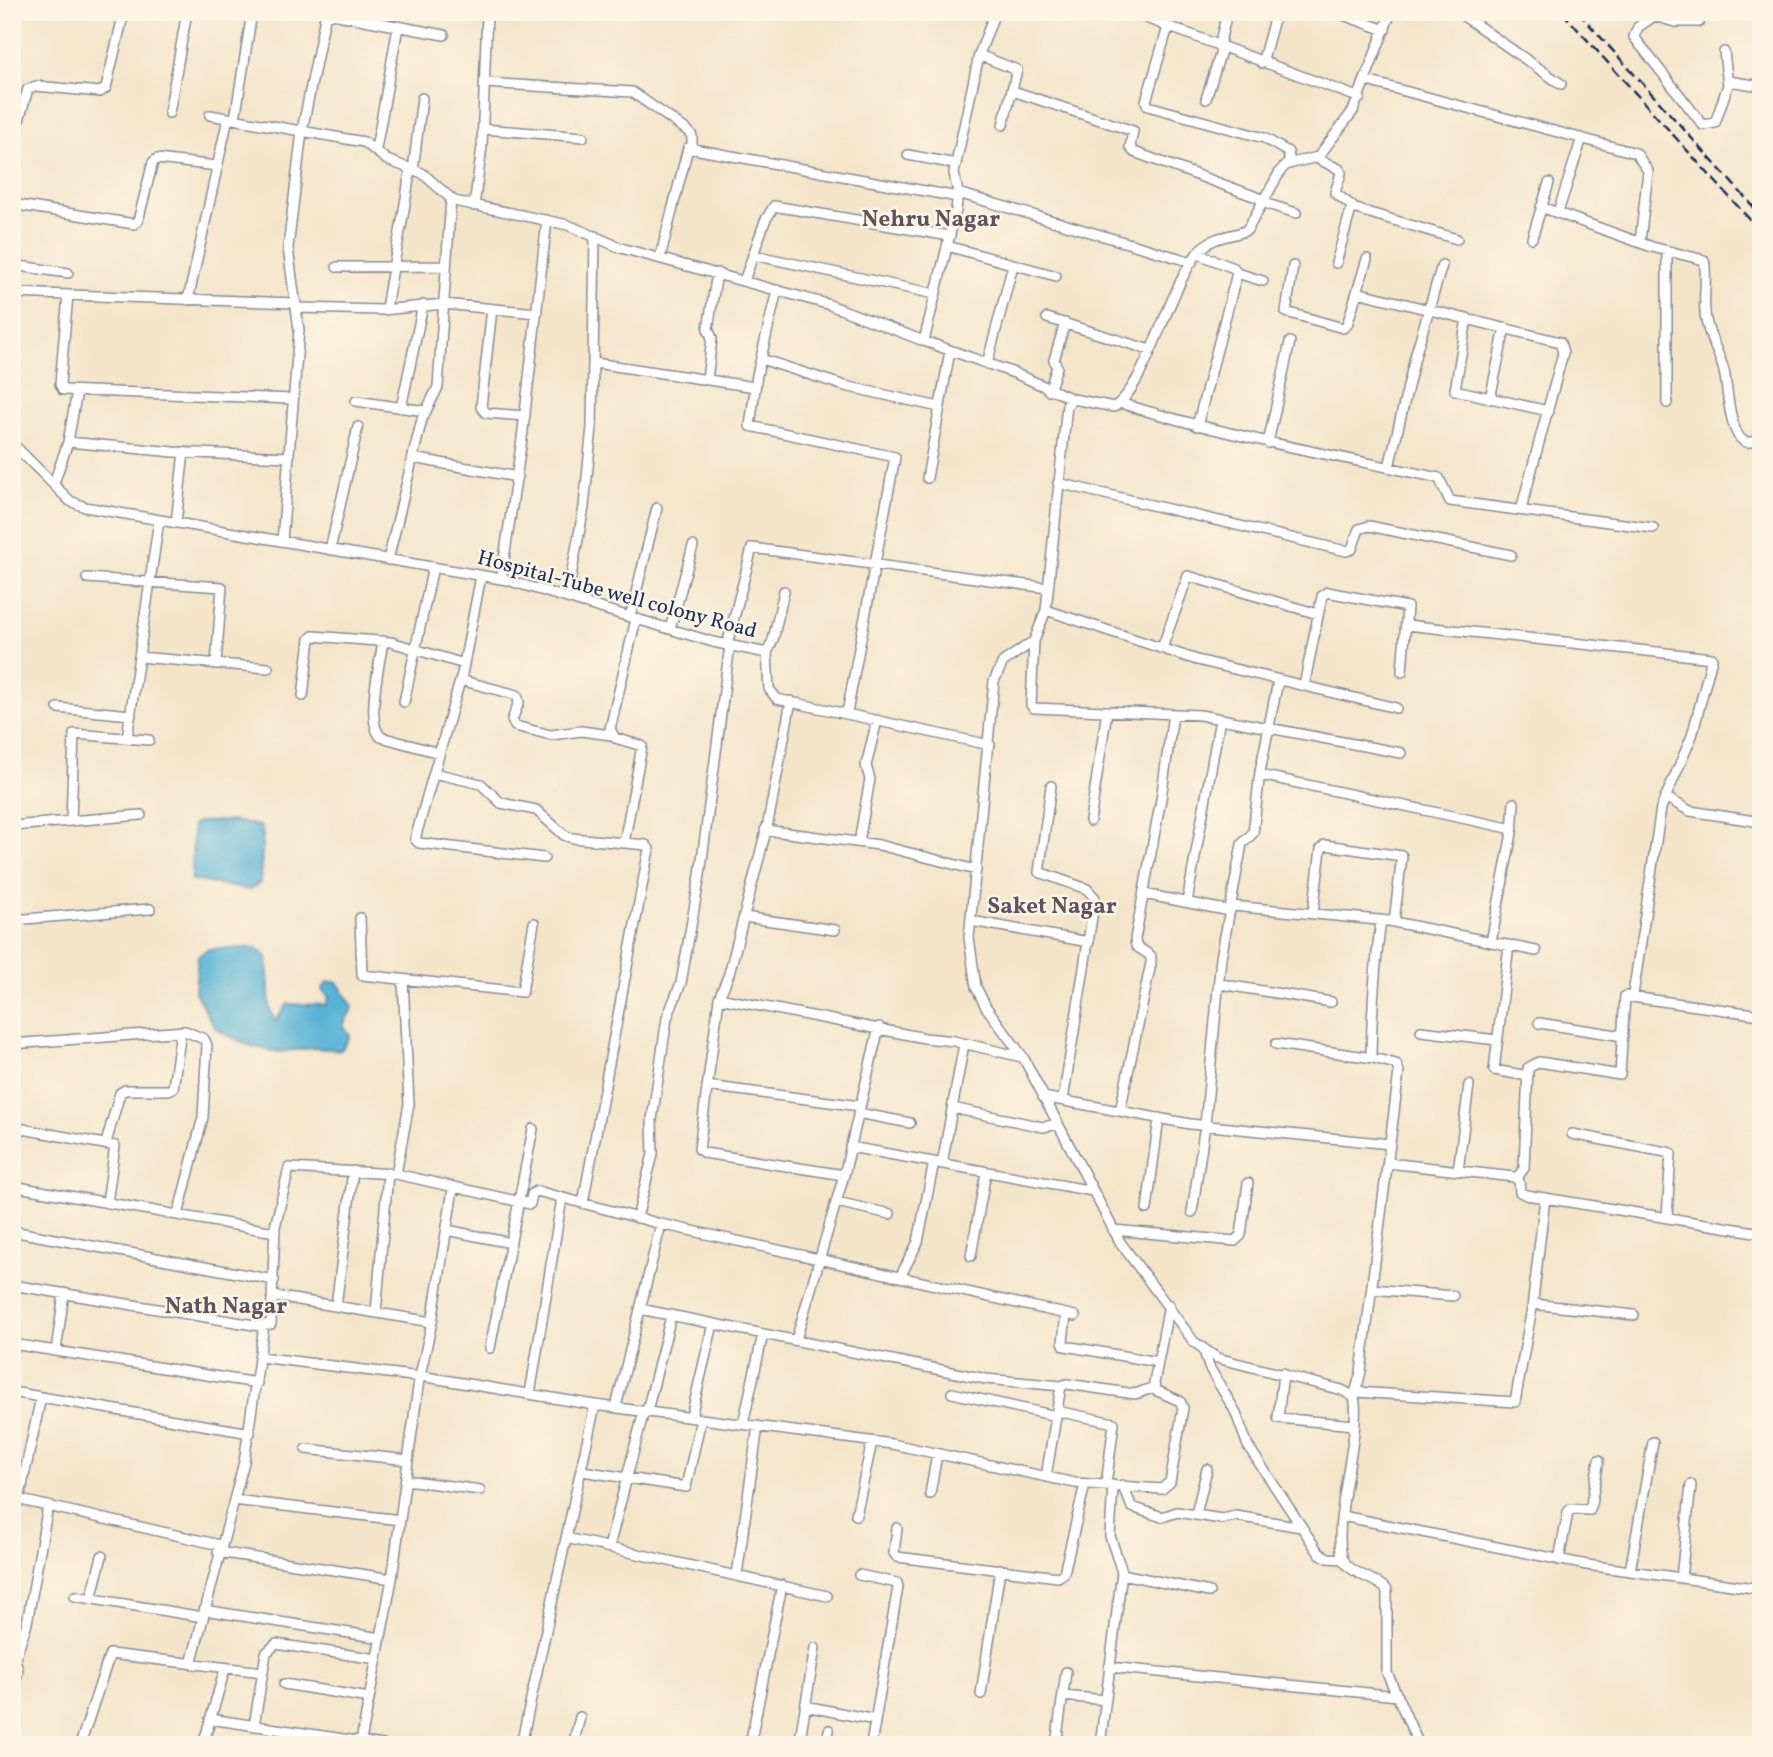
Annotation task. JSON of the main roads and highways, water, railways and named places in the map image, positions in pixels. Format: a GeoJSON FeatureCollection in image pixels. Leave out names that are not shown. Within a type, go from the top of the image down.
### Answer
{"type":"FeatureCollection","features":[{"type":"Feature","properties":{"kind":"water"},"geometry":{"type":"Polygon","coordinates":[[[234,821],[260,826],[263,835],[260,883],[250,890],[192,880],[193,825],[198,822],[234,821]]]}},
{"type":"Feature","properties":{"kind":"water"},"geometry":{"type":"Polygon","coordinates":[[[255,948],[267,957],[270,1010],[275,1021],[288,1004],[326,1005],[329,997],[322,990],[328,982],[337,982],[353,1007],[343,1025],[350,1036],[341,1050],[315,1048],[276,1052],[251,1046],[214,1026],[195,992],[198,956],[209,949],[255,948]]]}},
{"type":"Feature","properties":{"kind":"railway"},"geometry":{"type":"LineString","coordinates":[[1562,12],[1761,232]]}},
{"type":"Feature","properties":{"kind":"railway"},"geometry":{"type":"LineString","coordinates":[[1578,12],[1761,215]]}},
{"type":"Feature","properties":{"kind":"district","name":"Nehru Nagar"},"geometry":{"type":"Point","coordinates":[931,220]}},
{"type":"Feature","properties":{"kind":"district","name":"Saket Nagar"},"geometry":{"type":"Point","coordinates":[1052,907]}},
{"type":"Feature","properties":{"kind":"district","name":"Nath Nagar"},"geometry":{"type":"Point","coordinates":[226,1307]}}]}
